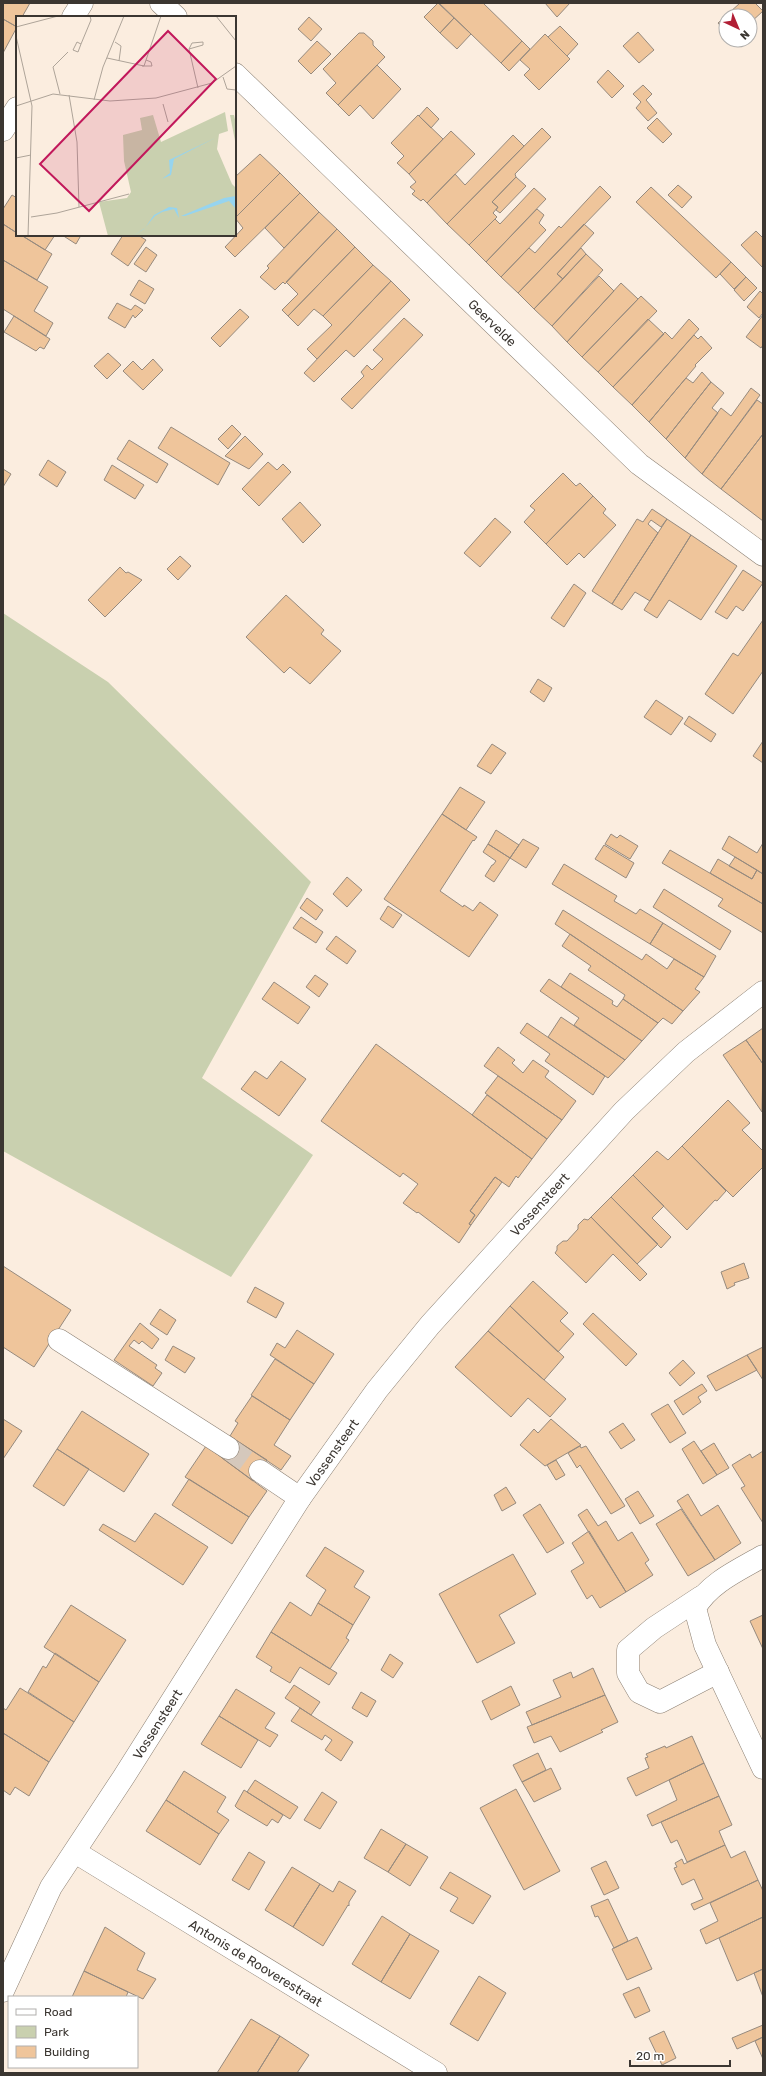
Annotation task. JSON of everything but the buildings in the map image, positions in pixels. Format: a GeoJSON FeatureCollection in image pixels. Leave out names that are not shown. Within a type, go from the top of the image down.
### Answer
{"type":"FeatureCollection","features":[{"type":"Feature","properties":{"kind":"street"},"geometry":{"type":"LineString","coordinates":[[74,16],[82,3]]}},
{"type":"Feature","properties":{"kind":"street"},"geometry":{"type":"LineString","coordinates":[[161,3],[175,16]]}},
{"type":"Feature","properties":{"kind":"street","name":"Geervelde"},"geometry":{"type":"LineString","coordinates":[[236,75],[639,464],[763,555]]}},
{"type":"Feature","properties":{"kind":"street"},"geometry":{"type":"LineString","coordinates":[[3,130],[16,110]]}},
{"type":"Feature","properties":{"kind":"street","name":"Vossensteert"},"geometry":{"type":"LineString","coordinates":[[3,1991],[51,1887],[75,1852],[300,1498],[376,1390],[430,1325],[624,1111],[686,1052],[763,992]]}},
{"type":"Feature","properties":{"kind":"street"},"geometry":{"type":"LineString","coordinates":[[59,1340],[228,1448]]}},
{"type":"Feature","properties":{"kind":"street"},"geometry":{"type":"LineString","coordinates":[[260,1471],[300,1498]]}},
{"type":"Feature","properties":{"kind":"street"},"geometry":{"type":"LineString","coordinates":[[718,1672],[660,1702],[639,1692],[628,1673],[628,1650],[654,1628],[701,1597],[718,1583],[763,1556]]}},
{"type":"Feature","properties":{"kind":"street"},"geometry":{"type":"LineString","coordinates":[[701,1597],[695,1608],[705,1645],[763,1768]]}},
{"type":"Feature","properties":{"kind":"street","name":"Antonis de Rooverestraat"},"geometry":{"type":"LineString","coordinates":[[75,1852],[436,2073]]}},
{"type":"Feature","properties":{"kind":"green space"},"geometry":{"type":"Polygon","coordinates":[[[3,613],[108,682],[311,882],[202,1078],[313,1155],[231,1277],[3,1151],[3,613]]]}},
{"type":"Feature","properties":{"kind":"tunnel"},"geometry":{"type":"LineString","coordinates":[[228,1448],[260,1471]]}}]}
